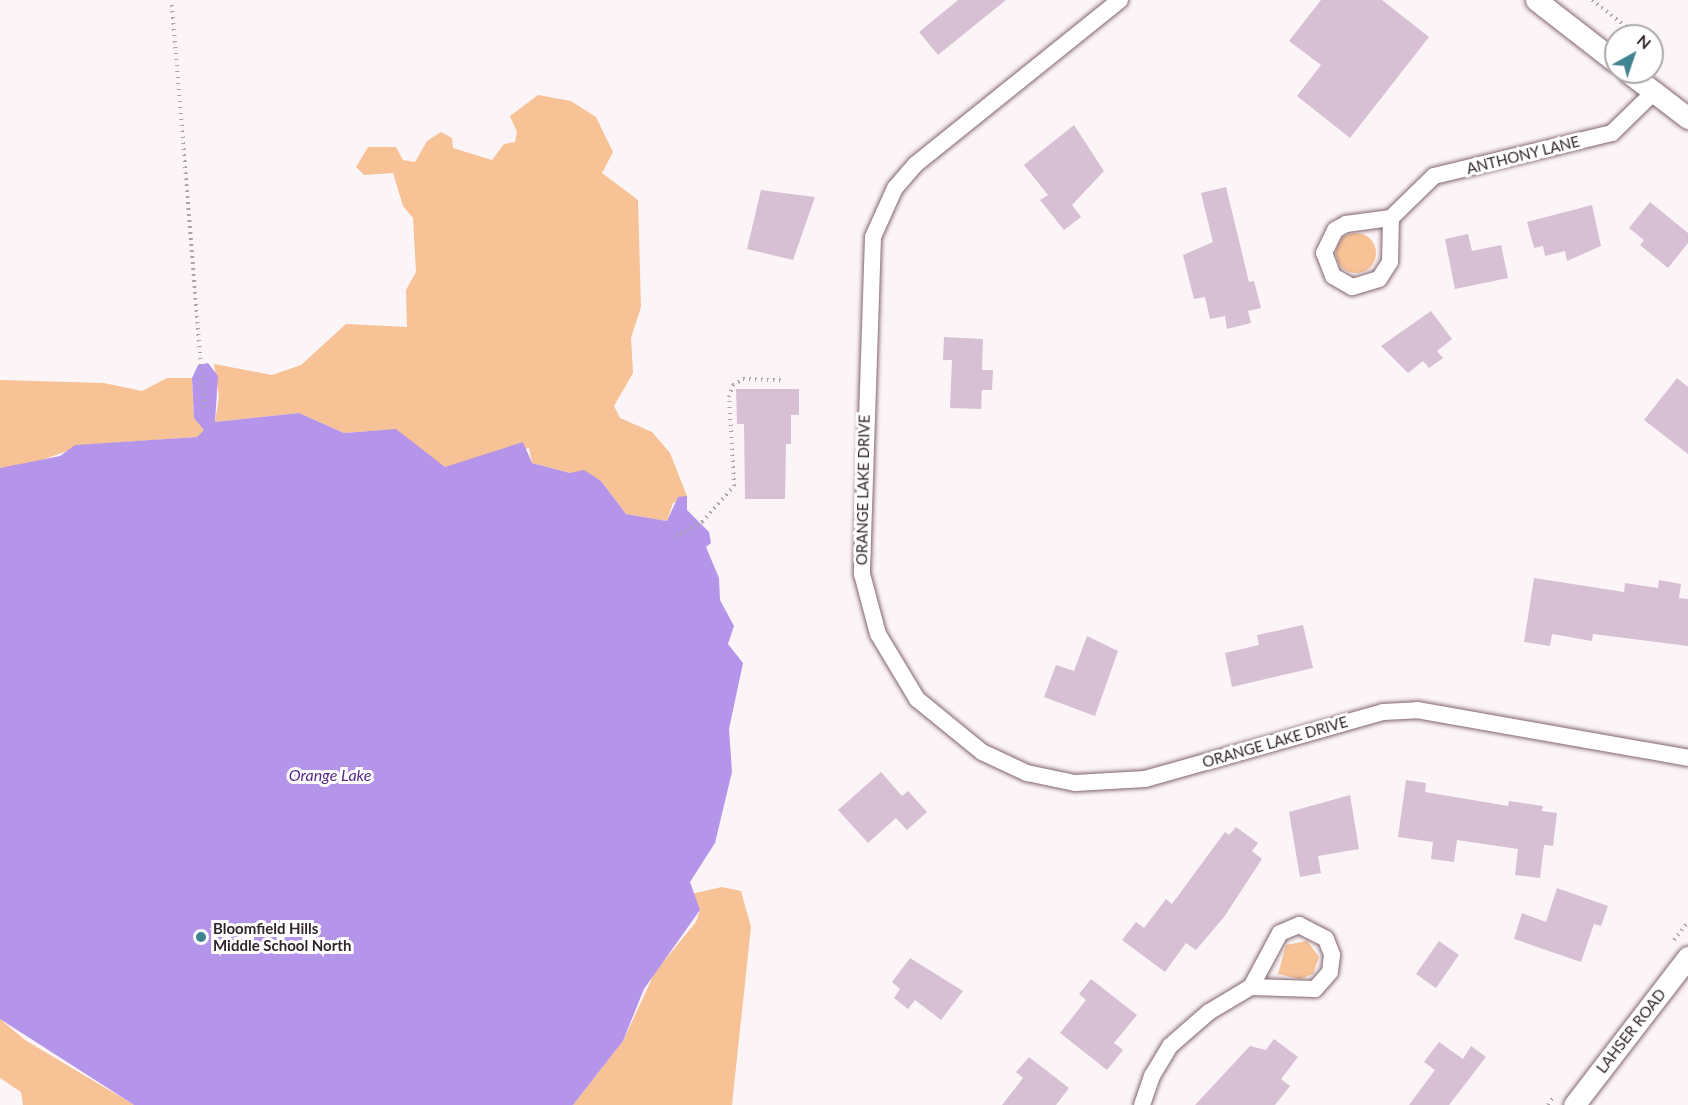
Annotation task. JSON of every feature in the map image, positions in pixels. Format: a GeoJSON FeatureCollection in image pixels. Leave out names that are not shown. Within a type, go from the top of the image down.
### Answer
{"type":"FeatureCollection","features":[{"type":"Feature","properties":{"kind":"street","name":"ORANGE LAKE DRIVE"},"geometry":{"type":"LineString","coordinates":[[1120,0],[927,153],[895,188],[873,237],[862,574],[878,634],[917,699],[960,739],[992,758],[1076,783],[1145,779],[1383,712],[1417,710],[1688,758]]}},
{"type":"Feature","properties":{"kind":"street"},"geometry":{"type":"LineString","coordinates":[[1536,0],[1604,53]]}},
{"type":"Feature","properties":{"kind":"street"},"geometry":{"type":"LineString","coordinates":[[1644,84],[1688,118]]}},
{"type":"Feature","properties":{"kind":"street","name":"ANTHONY LANE"},"geometry":{"type":"LineString","coordinates":[[1390,218],[1434,176],[1612,134],[1654,92]]}},
{"type":"Feature","properties":{"kind":"street"},"geometry":{"type":"LineString","coordinates":[[1390,218],[1390,262],[1379,279],[1352,287],[1333,276],[1324,253],[1335,230],[1361,220],[1390,218]]}},
{"type":"Feature","properties":{"kind":"street"},"geometry":{"type":"LineString","coordinates":[[1143,1105],[1152,1076],[1170,1046],[1251,987],[1280,933],[1299,925],[1326,939],[1332,955],[1330,972],[1315,989],[1251,987]]}},
{"type":"Feature","properties":{"kind":"street","name":"LAHSER ROAD"},"geometry":{"type":"LineString","coordinates":[[1574,1105],[1688,957]]}},
{"type":"Feature","properties":{"kind":"path"},"geometry":{"type":"LineString","coordinates":[[1592,0],[1623,24]]}},
{"type":"Feature","properties":{"kind":"path"},"geometry":{"type":"LineString","coordinates":[[172,6],[205,411]]}},
{"type":"Feature","properties":{"kind":"path"},"geometry":{"type":"LineString","coordinates":[[1664,68],[1669,77]]}},
{"type":"Feature","properties":{"kind":"path"},"geometry":{"type":"LineString","coordinates":[[675,537],[702,522],[734,486],[729,397],[733,385],[743,379],[781,380]]}},
{"type":"Feature","properties":{"kind":"shaded area"},"geometry":{"type":"Polygon","coordinates":[[[538,95],[571,101],[596,117],[613,152],[602,173],[638,200],[641,307],[631,338],[633,373],[614,406],[620,418],[652,432],[670,453],[687,496],[673,503],[667,521],[626,514],[601,481],[532,463],[529,448],[445,467],[385,430],[344,433],[299,413],[215,422],[219,397],[214,364],[272,375],[301,365],[346,324],[407,327],[406,290],[416,272],[413,218],[403,206],[393,173],[364,175],[356,167],[368,147],[396,147],[403,160],[415,162],[427,141],[441,132],[452,138],[453,148],[492,160],[504,144],[515,142],[517,132],[510,116],[538,95]]]}},
{"type":"Feature","properties":{"kind":"shaded area"},"geometry":{"type":"Polygon","coordinates":[[[1356,233],[1370,239],[1376,253],[1370,267],[1356,273],[1342,267],[1336,253],[1342,239],[1356,233]]]}},
{"type":"Feature","properties":{"kind":"shaded area"},"geometry":{"type":"Polygon","coordinates":[[[167,378],[192,378],[194,418],[205,430],[197,437],[84,445],[31,464],[0,468],[0,380],[104,383],[142,391],[167,378]]]}},
{"type":"Feature","properties":{"kind":"shaded area"},"geometry":{"type":"Polygon","coordinates":[[[722,887],[741,891],[751,927],[732,1105],[573,1105],[623,1041],[655,972],[696,922],[700,910],[691,894],[722,887]]]}},
{"type":"Feature","properties":{"kind":"shaded area"},"geometry":{"type":"Polygon","coordinates":[[[1307,941],[1319,957],[1313,974],[1300,979],[1278,974],[1286,945],[1307,941]]]}},
{"type":"Feature","properties":{"kind":"shaded area"},"geometry":{"type":"Polygon","coordinates":[[[0,1019],[25,1040],[134,1105],[23,1105],[21,1092],[0,1078],[0,1019]]]}},
{"type":"Feature","properties":{"kind":"water","name":"Orange Lake"},"geometry":{"type":"Polygon","coordinates":[[[208,363],[218,376],[215,422],[299,413],[344,433],[396,429],[445,467],[523,442],[532,463],[570,473],[584,470],[601,481],[626,514],[667,521],[678,497],[687,496],[687,510],[709,532],[711,543],[706,547],[719,578],[720,600],[734,626],[728,644],[743,663],[729,729],[732,772],[715,843],[690,882],[700,910],[644,989],[623,1041],[573,1105],[134,1105],[0,1019],[0,468],[60,456],[75,445],[197,437],[204,430],[194,418],[192,378],[198,365],[208,363]]]}},
{"type":"Feature","properties":{"kind":"building"},"geometry":{"type":"Polygon","coordinates":[[[958,0],[1006,0],[938,55],[919,32],[958,0]]]}},
{"type":"Feature","properties":{"kind":"building"},"geometry":{"type":"Polygon","coordinates":[[[1321,0],[1382,0],[1429,37],[1350,138],[1297,96],[1321,65],[1289,41],[1321,0]]]}},
{"type":"Feature","properties":{"kind":"building"},"geometry":{"type":"Polygon","coordinates":[[[1074,125],[1104,171],[1072,205],[1081,217],[1064,230],[1040,200],[1048,195],[1024,165],[1074,125]]]}},
{"type":"Feature","properties":{"kind":"building"},"geometry":{"type":"Polygon","coordinates":[[[1226,187],[1249,282],[1254,281],[1261,308],[1248,311],[1251,323],[1227,329],[1225,316],[1210,319],[1205,297],[1194,299],[1183,255],[1213,242],[1201,193],[1226,187]]]}},
{"type":"Feature","properties":{"kind":"building"},"geometry":{"type":"Polygon","coordinates":[[[761,190],[815,197],[793,260],[747,249],[761,190]]]}},
{"type":"Feature","properties":{"kind":"building"},"geometry":{"type":"Polygon","coordinates":[[[1650,202],[1688,233],[1688,243],[1668,268],[1640,245],[1644,240],[1629,228],[1650,202]]]}},
{"type":"Feature","properties":{"kind":"building"},"geometry":{"type":"Polygon","coordinates":[[[1592,205],[1601,246],[1567,261],[1565,251],[1545,256],[1543,246],[1534,248],[1527,222],[1592,205]]]}},
{"type":"Feature","properties":{"kind":"building"},"geometry":{"type":"Polygon","coordinates":[[[1468,234],[1472,251],[1501,245],[1508,278],[1455,289],[1445,239],[1468,234]]]}},
{"type":"Feature","properties":{"kind":"building"},"geometry":{"type":"Polygon","coordinates":[[[1431,311],[1452,339],[1437,351],[1443,358],[1429,368],[1423,361],[1408,373],[1381,346],[1431,311]]]}},
{"type":"Feature","properties":{"kind":"building"},"geometry":{"type":"Polygon","coordinates":[[[944,337],[983,339],[982,370],[993,370],[992,390],[982,390],[981,409],[950,408],[952,360],[943,360],[944,337]]]}},
{"type":"Feature","properties":{"kind":"building"},"geometry":{"type":"Polygon","coordinates":[[[1677,378],[1688,387],[1688,454],[1644,420],[1677,378]]]}},
{"type":"Feature","properties":{"kind":"building"},"geometry":{"type":"Polygon","coordinates":[[[736,389],[799,389],[799,415],[791,415],[791,444],[786,444],[785,499],[745,499],[744,424],[737,424],[736,389]]]}},
{"type":"Feature","properties":{"kind":"building"},"geometry":{"type":"Polygon","coordinates":[[[1534,578],[1624,592],[1625,583],[1658,588],[1659,580],[1681,584],[1679,598],[1688,599],[1688,646],[1593,634],[1592,641],[1552,634],[1550,646],[1524,642],[1534,578]]]}},
{"type":"Feature","properties":{"kind":"building"},"geometry":{"type":"Polygon","coordinates":[[[1303,625],[1313,668],[1232,687],[1225,653],[1259,645],[1257,635],[1303,625]]]}},
{"type":"Feature","properties":{"kind":"building"},"geometry":{"type":"Polygon","coordinates":[[[1087,636],[1118,651],[1095,716],[1044,697],[1056,665],[1074,671],[1087,636]]]}},
{"type":"Feature","properties":{"kind":"building"},"geometry":{"type":"Polygon","coordinates":[[[881,772],[902,796],[908,791],[927,812],[907,830],[896,818],[868,843],[838,810],[881,772]]]}},
{"type":"Feature","properties":{"kind":"building"},"geometry":{"type":"Polygon","coordinates":[[[1406,780],[1426,783],[1425,792],[1508,806],[1509,801],[1543,806],[1542,811],[1557,813],[1553,846],[1544,845],[1540,878],[1515,875],[1518,849],[1457,840],[1454,862],[1431,859],[1433,842],[1398,837],[1406,780]]]}},
{"type":"Feature","properties":{"kind":"building"},"geometry":{"type":"Polygon","coordinates":[[[1350,795],[1359,849],[1318,856],[1321,873],[1300,877],[1289,812],[1350,795]]]}},
{"type":"Feature","properties":{"kind":"building"},"geometry":{"type":"Polygon","coordinates":[[[1236,827],[1258,843],[1252,851],[1262,859],[1224,917],[1196,950],[1186,943],[1165,972],[1122,940],[1136,922],[1144,928],[1166,899],[1172,904],[1225,832],[1229,835],[1236,827]]]}},
{"type":"Feature","properties":{"kind":"building"},"geometry":{"type":"Polygon","coordinates":[[[1557,888],[1608,906],[1601,926],[1594,924],[1581,962],[1514,939],[1522,913],[1546,922],[1557,888]]]}},
{"type":"Feature","properties":{"kind":"building"},"geometry":{"type":"Polygon","coordinates":[[[1439,941],[1459,955],[1436,988],[1416,974],[1439,941]]]}},
{"type":"Feature","properties":{"kind":"building"},"geometry":{"type":"Polygon","coordinates":[[[910,958],[963,991],[941,1020],[915,1000],[908,1009],[894,998],[900,989],[892,982],[910,958]]]}},
{"type":"Feature","properties":{"kind":"building"},"geometry":{"type":"Polygon","coordinates":[[[1091,979],[1137,1015],[1114,1043],[1123,1050],[1107,1070],[1060,1033],[1086,1000],[1079,994],[1091,979]]]}},
{"type":"Feature","properties":{"kind":"building"},"geometry":{"type":"Polygon","coordinates":[[[1274,1039],[1298,1057],[1281,1079],[1290,1086],[1275,1105],[1195,1105],[1250,1046],[1266,1050],[1274,1039]]]}},
{"type":"Feature","properties":{"kind":"building"},"geometry":{"type":"Polygon","coordinates":[[[1439,1042],[1463,1059],[1471,1046],[1486,1057],[1449,1105],[1409,1105],[1435,1070],[1424,1062],[1439,1042]]]}},
{"type":"Feature","properties":{"kind":"building"},"geometry":{"type":"Polygon","coordinates":[[[1029,1057],[1069,1088],[1056,1105],[1002,1105],[1023,1078],[1016,1072],[1029,1057]]]}},
{"type":"Feature","properties":{"kind":"place","name":"Bloomfield Hills Middle School North"},"geometry":{"type":"Point","coordinates":[201,937]}}]}
